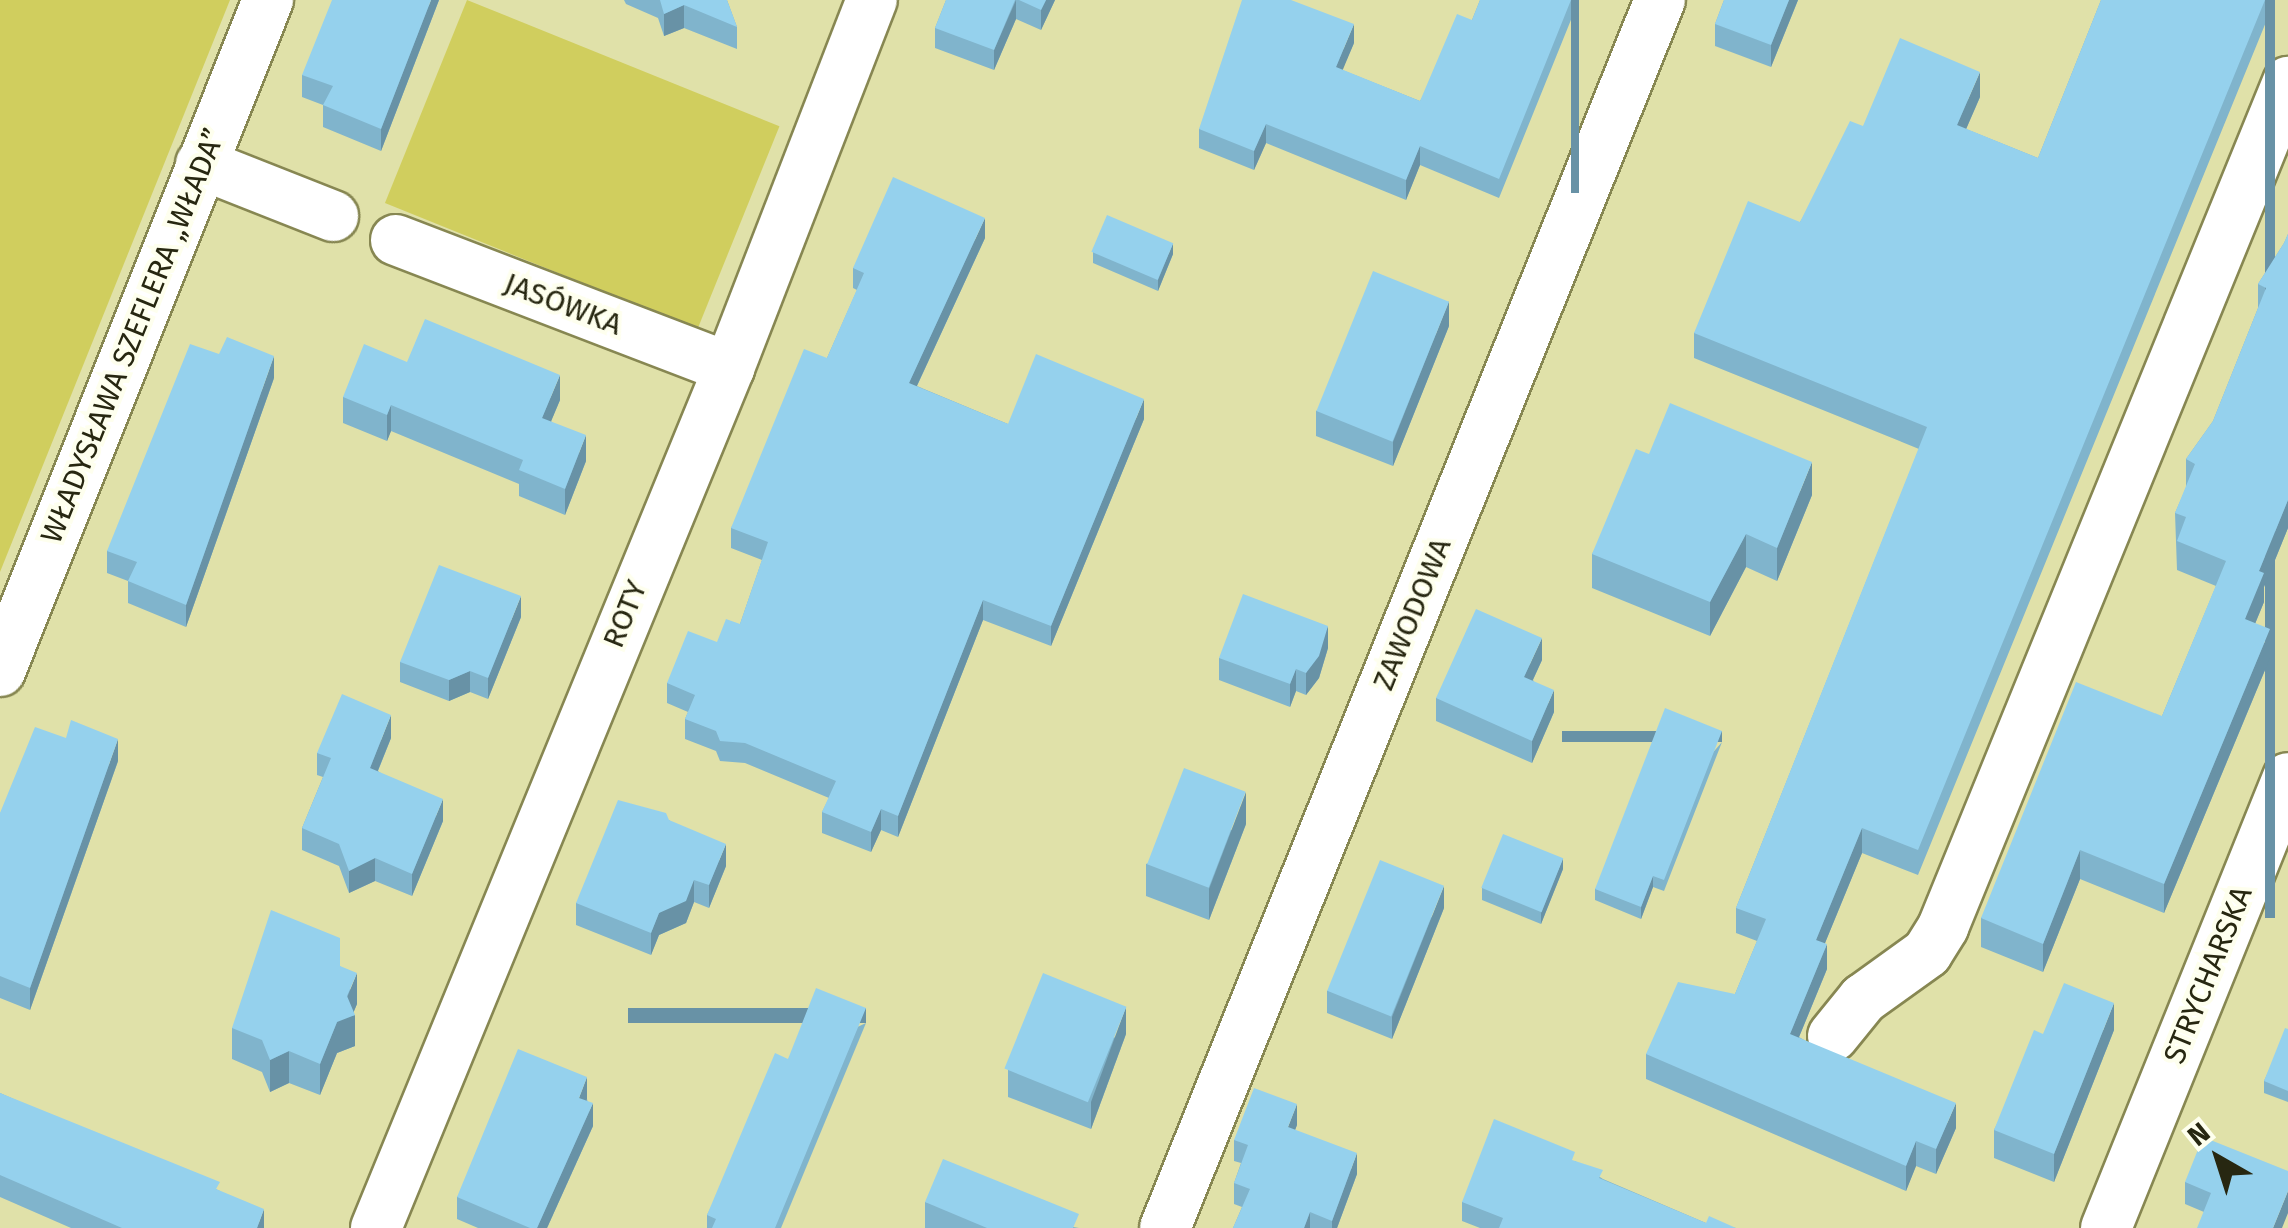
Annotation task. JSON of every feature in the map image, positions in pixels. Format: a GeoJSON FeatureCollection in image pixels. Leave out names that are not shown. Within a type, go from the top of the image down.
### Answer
{"type":"FeatureCollection","features":[{"type":"Feature","properties":{"kind":"street","name":"WŁADYSŁAWA SZEFLERA „WŁADA”"},"geometry":{"type":"LineString","coordinates":[[0,672],[268,0]]}},
{"type":"Feature","properties":{"kind":"street","name":"ROTY"},"geometry":{"type":"LineString","coordinates":[[376,1228],[729,368],[872,0]]}},
{"type":"Feature","properties":{"kind":"street","name":"ZAWODOWA"},"geometry":{"type":"LineString","coordinates":[[1164,1228],[1660,0]]}},
{"type":"Feature","properties":{"kind":"street"},"geometry":{"type":"LineString","coordinates":[[1833,1036],[1863,999],[1927,953],[1944,927],[2288,82]]}},
{"type":"Feature","properties":{"kind":"street"},"geometry":{"type":"LineString","coordinates":[[201,164],[332,216]]}},
{"type":"Feature","properties":{"kind":"street","name":"JASÓWKA"},"geometry":{"type":"LineString","coordinates":[[396,240],[729,368]]}},
{"type":"Feature","properties":{"kind":"street","name":"STRYCHARSKA"},"geometry":{"type":"LineString","coordinates":[[2106,1228],[2288,778]]}},
{"type":"Feature","properties":{"kind":"shaded area"},"geometry":{"type":"Polygon","coordinates":[[[0,0],[230,0],[0,572],[0,0]]]}},
{"type":"Feature","properties":{"kind":"shaded area"},"geometry":{"type":"Polygon","coordinates":[[[467,0],[779,126],[697,329],[385,203],[467,0]]]}},
{"type":"Feature","properties":{"kind":"building"},"geometry":{"type":"Polygon","coordinates":[[[332,0],[431,0],[381,129],[323,105],[333,86],[302,75],[332,0]]]}},
{"type":"Feature","properties":{"kind":"building"},"geometry":{"type":"Polygon","coordinates":[[[660,0],[727,0],[737,27],[684,5],[664,14],[660,0]]]}},
{"type":"Feature","properties":{"kind":"building"},"geometry":{"type":"Polygon","coordinates":[[[946,0],[1015,0],[994,50],[935,28],[946,0]]]}},
{"type":"Feature","properties":{"kind":"building"},"geometry":{"type":"Polygon","coordinates":[[[1019,0],[1046,0],[1041,10],[1019,0]]]}},
{"type":"Feature","properties":{"kind":"building"},"geometry":{"type":"Polygon","coordinates":[[[1242,0],[1291,0],[1354,24],[1336,67],[1420,101],[1457,14],[1472,20],[1480,0],[1571,0],[1499,179],[1420,146],[1406,180],[1266,124],[1254,151],[1199,129],[1242,0]]]}},
{"type":"Feature","properties":{"kind":"building"},"geometry":{"type":"Polygon","coordinates":[[[1724,0],[1789,0],[1771,45],[1715,24],[1724,0]]]}},
{"type":"Feature","properties":{"kind":"building"},"geometry":{"type":"Polygon","coordinates":[[[2101,0],[2265,0],[1918,850],[1862,828],[1816,940],[1827,944],[1790,1034],[1956,1103],[1936,1149],[1916,1141],[1906,1166],[1646,1054],[1678,982],[1735,994],[1766,919],[1736,908],[1927,427],[1694,333],[1748,201],[1800,222],[1850,121],[1863,126],[1900,38],[1980,72],[1957,125],[2038,158],[2101,0]]]}},
{"type":"Feature","properties":{"kind":"building"},"geometry":{"type":"Polygon","coordinates":[[[893,177],[985,218],[909,383],[1008,424],[1036,354],[1144,399],[1051,626],[983,600],[898,816],[881,809],[871,832],[822,812],[836,781],[745,743],[720,741],[716,731],[685,719],[695,695],[667,683],[688,631],[717,642],[726,619],[740,624],[768,542],[731,528],[804,349],[827,358],[864,273],[853,268],[893,177]]]}},
{"type":"Feature","properties":{"kind":"building"},"geometry":{"type":"Polygon","coordinates":[[[1107,215],[1173,243],[1158,280],[1091,252],[1107,215]]]}},
{"type":"Feature","properties":{"kind":"building"},"geometry":{"type":"Polygon","coordinates":[[[2288,234],[2288,500],[2259,571],[2264,573],[2245,619],[2270,629],[2164,884],[2080,850],[2043,944],[1981,918],[2076,682],[2162,716],[2226,561],[2177,541],[2186,517],[2175,513],[2195,464],[2186,459],[2213,421],[2266,288],[2258,284],[2288,234]]]}},
{"type":"Feature","properties":{"kind":"building"},"geometry":{"type":"Polygon","coordinates":[[[1373,271],[1449,302],[1392,442],[1316,411],[1373,271]]]}},
{"type":"Feature","properties":{"kind":"building"},"geometry":{"type":"Polygon","coordinates":[[[425,319],[560,375],[542,418],[586,435],[565,489],[519,470],[523,460],[391,405],[387,415],[343,397],[364,344],[407,362],[425,319]]]}},
{"type":"Feature","properties":{"kind":"building"},"geometry":{"type":"Polygon","coordinates":[[[227,337],[274,356],[186,605],[128,581],[137,562],[107,551],[190,344],[219,354],[227,337]]]}},
{"type":"Feature","properties":{"kind":"building"},"geometry":{"type":"Polygon","coordinates":[[[1670,403],[1812,462],[1777,548],[1746,534],[1710,602],[1592,554],[1636,449],[1649,454],[1670,403]]]}},
{"type":"Feature","properties":{"kind":"building"},"geometry":{"type":"Polygon","coordinates":[[[439,565],[521,596],[488,678],[470,671],[449,680],[400,662],[439,565]]]}},
{"type":"Feature","properties":{"kind":"building"},"geometry":{"type":"Polygon","coordinates":[[[1243,594],[1328,626],[1319,656],[1306,673],[1296,669],[1290,684],[1219,658],[1243,594]]]}},
{"type":"Feature","properties":{"kind":"building"},"geometry":{"type":"Polygon","coordinates":[[[1476,609],[1542,638],[1524,677],[1554,690],[1532,741],[1436,698],[1476,609]]]}},
{"type":"Feature","properties":{"kind":"building"},"geometry":{"type":"Polygon","coordinates":[[[342,694],[391,715],[370,768],[443,799],[412,874],[375,858],[349,871],[339,844],[302,828],[331,758],[317,753],[342,694]]]}},
{"type":"Feature","properties":{"kind":"building"},"geometry":{"type":"Polygon","coordinates":[[[1665,708],[1722,731],[1664,880],[1653,876],[1641,907],[1595,889],[1665,708]]]}},
{"type":"Feature","properties":{"kind":"building"},"geometry":{"type":"Polygon","coordinates":[[[71,720],[118,739],[30,988],[0,976],[0,813],[35,727],[66,738],[71,720]]]}},
{"type":"Feature","properties":{"kind":"building"},"geometry":{"type":"Polygon","coordinates":[[[1184,768],[1246,792],[1209,888],[1147,864],[1184,768]]]}},
{"type":"Feature","properties":{"kind":"building"},"geometry":{"type":"Polygon","coordinates":[[[618,800],[666,813],[669,820],[726,844],[709,885],[694,880],[686,901],[659,913],[651,933],[576,903],[618,800]]]}},
{"type":"Feature","properties":{"kind":"building"},"geometry":{"type":"Polygon","coordinates":[[[1503,834],[1563,858],[1542,912],[1481,888],[1503,834]]]}},
{"type":"Feature","properties":{"kind":"building"},"geometry":{"type":"Polygon","coordinates":[[[1380,860],[1444,886],[1391,1017],[1327,991],[1380,860]]]}},
{"type":"Feature","properties":{"kind":"building"},"geometry":{"type":"Polygon","coordinates":[[[271,910],[340,938],[340,966],[357,973],[347,996],[355,1015],[337,1022],[320,1064],[289,1051],[270,1060],[262,1040],[232,1028],[271,910]]]}},
{"type":"Feature","properties":{"kind":"building"},"geometry":{"type":"Polygon","coordinates":[[[1043,973],[1126,1007],[1088,1102],[1004,1068],[1043,973]]]}},
{"type":"Feature","properties":{"kind":"building"},"geometry":{"type":"Polygon","coordinates":[[[2064,983],[2114,1003],[2054,1154],[1994,1130],[2034,1030],[2043,1034],[2064,983]]]}},
{"type":"Feature","properties":{"kind":"building"},"geometry":{"type":"Polygon","coordinates":[[[816,988],[866,1008],[775,1228],[712,1228],[716,1219],[707,1215],[775,1053],[788,1059],[816,988]]]}},
{"type":"Feature","properties":{"kind":"building"},"geometry":{"type":"Polygon","coordinates":[[[2285,1028],[2288,1029],[2288,1091],[2264,1081],[2285,1028]]]}},
{"type":"Feature","properties":{"kind":"building"},"geometry":{"type":"Polygon","coordinates":[[[518,1049],[587,1077],[579,1098],[593,1103],[537,1228],[457,1197],[518,1049]]]}},
{"type":"Feature","properties":{"kind":"building"},"geometry":{"type":"Polygon","coordinates":[[[1254,1088],[1297,1104],[1288,1127],[1357,1153],[1332,1221],[1310,1212],[1304,1228],[1233,1228],[1250,1189],[1234,1183],[1248,1145],[1234,1140],[1254,1088]]]}},
{"type":"Feature","properties":{"kind":"building"},"geometry":{"type":"Polygon","coordinates":[[[0,1093],[220,1182],[216,1189],[264,1209],[257,1228],[122,1228],[0,1175],[0,1093]]]}},
{"type":"Feature","properties":{"kind":"building"},"geometry":{"type":"Polygon","coordinates":[[[1494,1119],[1575,1152],[1572,1160],[1603,1170],[1599,1178],[1706,1223],[1709,1216],[1736,1228],[1499,1228],[1503,1218],[1462,1202],[1494,1119]]]}},
{"type":"Feature","properties":{"kind":"building"},"geometry":{"type":"Polygon","coordinates":[[[2203,1137],[2288,1171],[2288,1191],[2273,1228],[2197,1228],[2211,1193],[2185,1182],[2203,1137]]]}},
{"type":"Feature","properties":{"kind":"building"},"geometry":{"type":"Polygon","coordinates":[[[943,1159],[1079,1214],[1073,1228],[987,1228],[925,1202],[943,1159]]]}}]}
